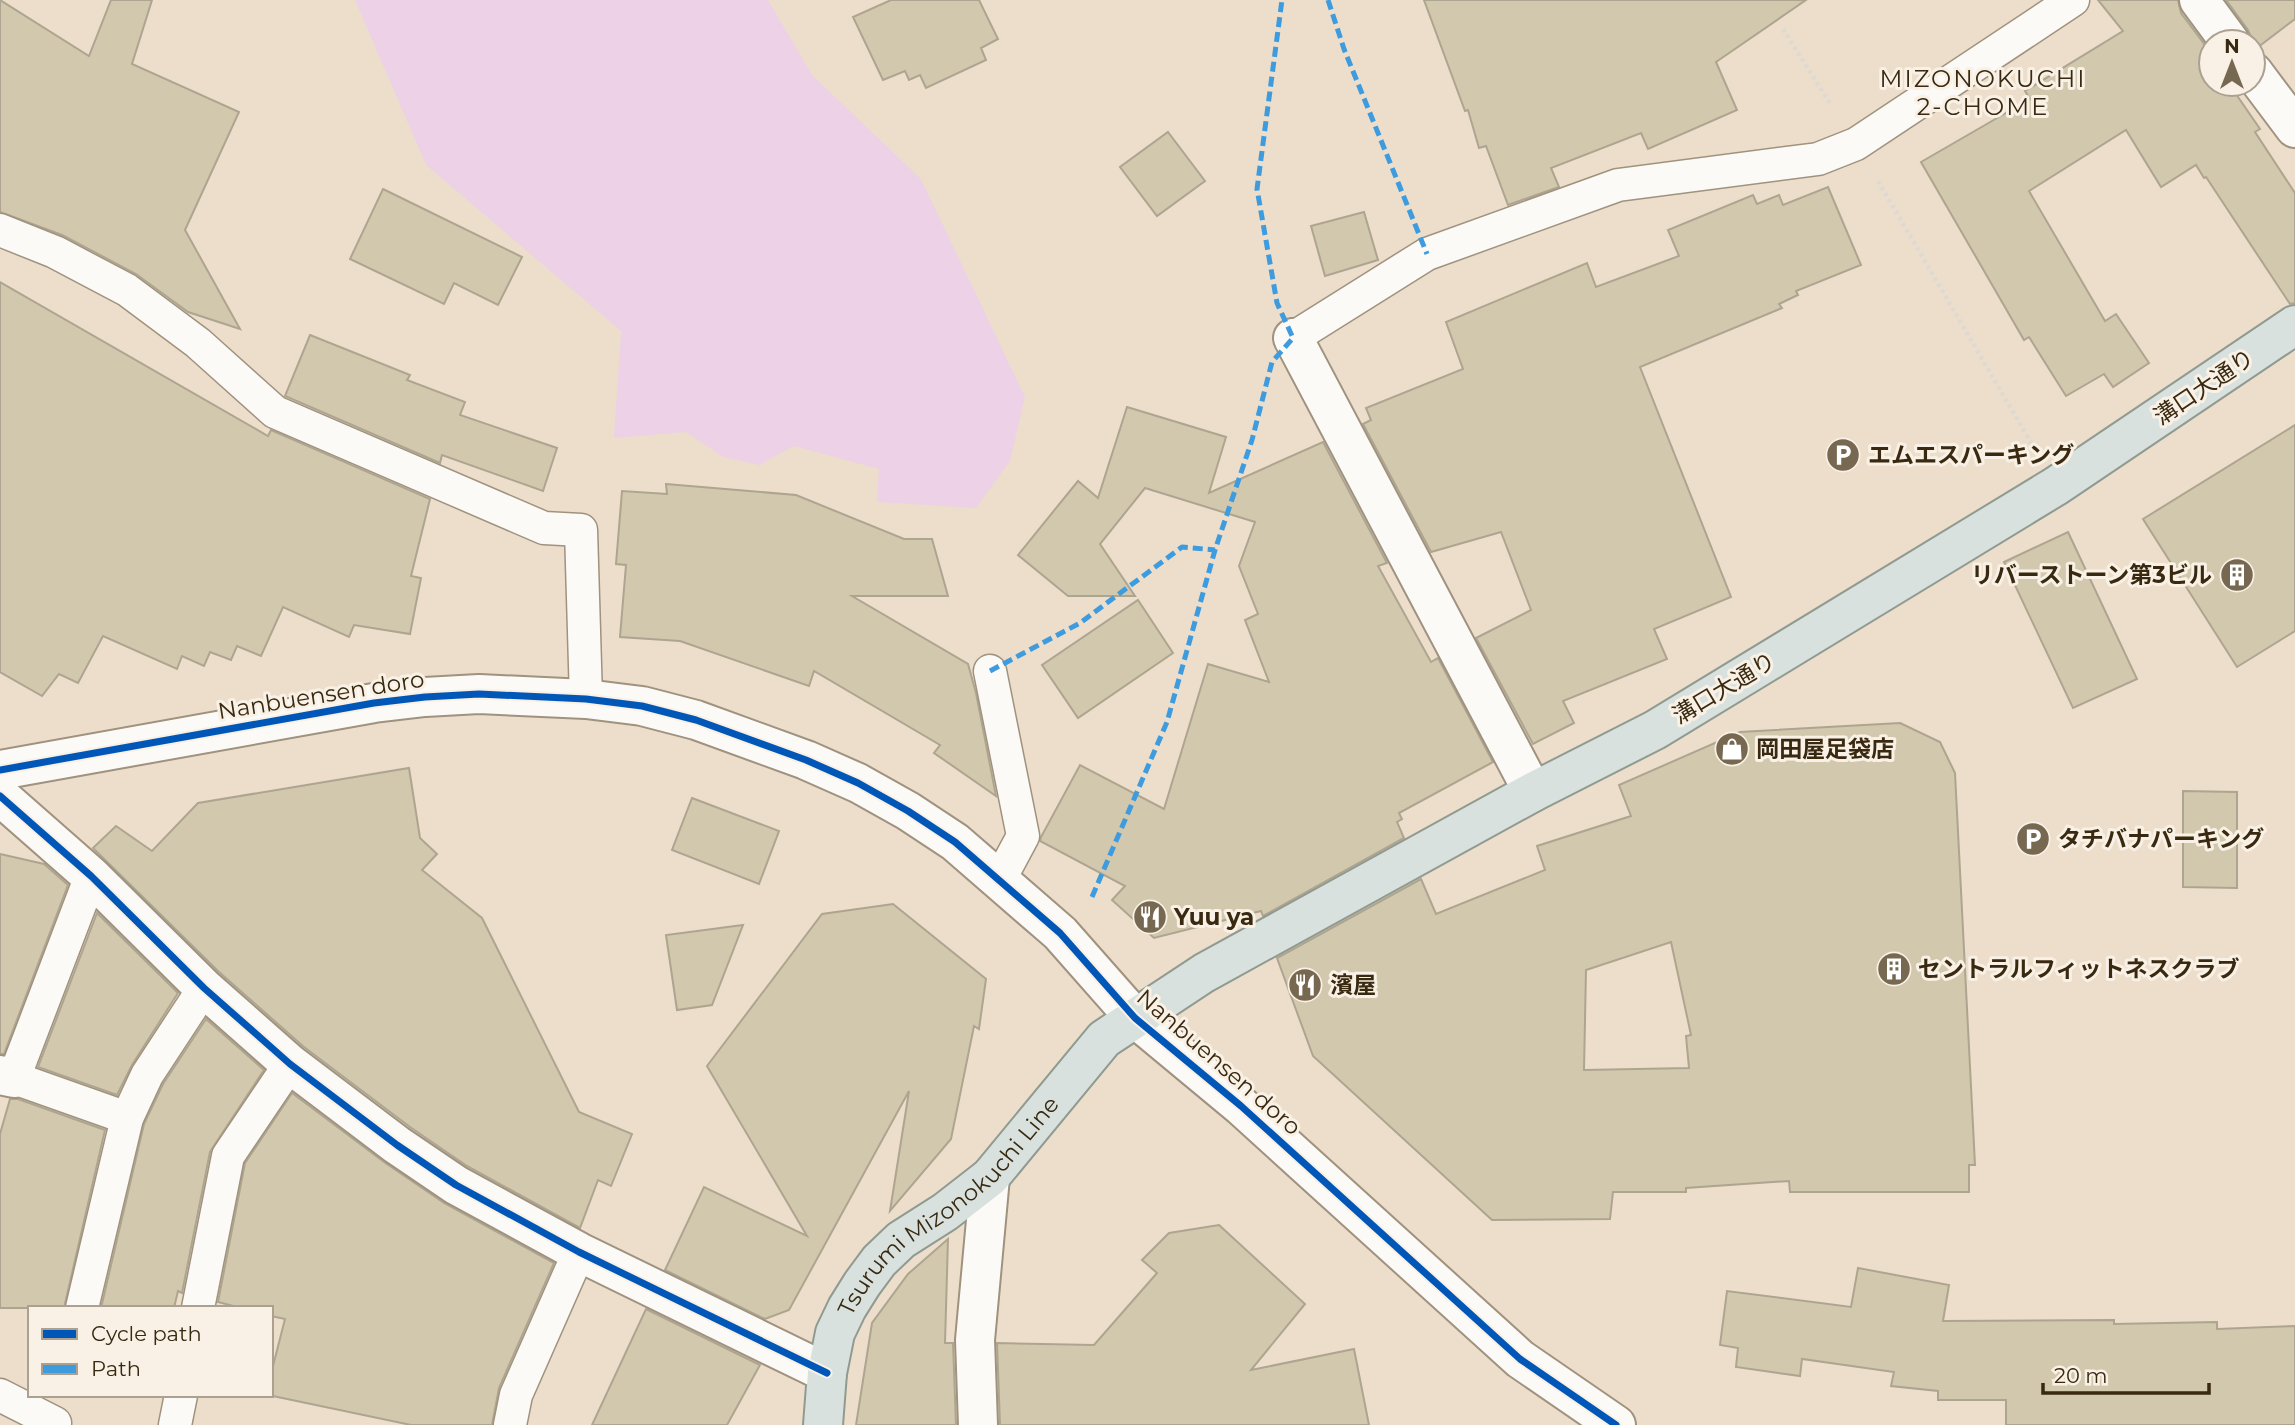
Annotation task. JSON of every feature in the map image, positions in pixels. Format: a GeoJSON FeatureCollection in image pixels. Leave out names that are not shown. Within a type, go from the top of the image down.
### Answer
{"type":"FeatureCollection","features":[{"type":"Feature","properties":{"kind":"main road","name":"溝口大通り"},"geometry":{"type":"LineString","coordinates":[[1135,1018],[1204,973],[1533,792],[1654,730],[2056,486],[2295,326]]}},
{"type":"Feature","properties":{"kind":"main road","name":"Tsurumi Mizonokuchi Line"},"geometry":{"type":"LineString","coordinates":[[823,1425],[827,1373],[835,1333],[847,1308],[879,1261],[901,1240],[945,1212],[990,1177],[1104,1039],[1135,1018]]}},
{"type":"Feature","properties":{"kind":"street"},"geometry":{"type":"LineString","coordinates":[[2199,0],[2220,28]]}},
{"type":"Feature","properties":{"kind":"street"},"geometry":{"type":"LineString","coordinates":[[2267,91],[2295,128]]}},
{"type":"Feature","properties":{"kind":"street"},"geometry":{"type":"LineString","coordinates":[[1293,338],[1533,792]]}},
{"type":"Feature","properties":{"kind":"street","name":"Nanbuensen doro"},"geometry":{"type":"LineString","coordinates":[[5,770],[374,703],[479,694],[586,699],[642,706],[696,720],[806,760],[858,783],[955,842],[1060,933],[1135,1018],[1241,1106],[1520,1359],[1616,1425]]}},
{"type":"Feature","properties":{"kind":"street"},"geometry":{"type":"LineString","coordinates":[[5,770],[91,876],[204,988],[290,1063],[397,1144],[456,1185],[579,1252],[827,1373]]}},
{"type":"Feature","properties":{"kind":"street"},"geometry":{"type":"LineString","coordinates":[[978,1425],[975,1340],[990,1177]]}},
{"type":"Feature","properties":{"kind":"street","name":"Nanbuensen doro"},"geometry":{"type":"LineString","coordinates":[[1520,1359],[1571,1425]]}},
{"type":"Feature","properties":{"kind":"lane"},"geometry":{"type":"LineString","coordinates":[[1293,338],[1427,254],[1618,185],[1818,159],[1856,144],[2073,0]]}},
{"type":"Feature","properties":{"kind":"lane"},"geometry":{"type":"LineString","coordinates":[[0,230],[55,252],[127,290],[198,343],[275,412],[544,528],[581,530],[586,699]]}},
{"type":"Feature","properties":{"kind":"lane"},"geometry":{"type":"LineString","coordinates":[[990,671],[1023,836],[1000,879]]}},
{"type":"Feature","properties":{"kind":"lane"},"geometry":{"type":"LineString","coordinates":[[91,876],[7,1077],[127,1118]]}},
{"type":"Feature","properties":{"kind":"lane"},"geometry":{"type":"LineString","coordinates":[[82,1306],[127,1118],[147,1074],[204,988]]}},
{"type":"Feature","properties":{"kind":"lane"},"geometry":{"type":"LineString","coordinates":[[198,1306],[228,1156],[290,1063]]}},
{"type":"Feature","properties":{"kind":"lane"},"geometry":{"type":"LineString","coordinates":[[510,1425],[516,1395],[579,1252]]}},
{"type":"Feature","properties":{"kind":"lane"},"geometry":{"type":"LineString","coordinates":[[0,1395],[57,1414]]}},
{"type":"Feature","properties":{"kind":"lane"},"geometry":{"type":"LineString","coordinates":[[175,1425],[181,1397]]}},
{"type":"Feature","properties":{"kind":"path"},"geometry":{"type":"LineString","coordinates":[[1783,29],[1856,144],[2056,486]]}},
{"type":"Feature","properties":{"kind":"shaded area"},"geometry":{"type":"Polygon","coordinates":[[[355,0],[768,0],[812,75],[921,179],[1025,397],[1010,461],[976,508],[877,502],[879,469],[794,446],[759,465],[723,457],[686,432],[614,438],[621,331],[426,165],[355,0]]]}},
{"type":"Feature","properties":{"kind":"building"},"geometry":{"type":"Polygon","coordinates":[[[0,0],[89,56],[111,0],[152,0],[132,64],[239,112],[185,230],[240,329],[188,312],[136,274],[62,235],[0,212],[0,0]]]}},
{"type":"Feature","properties":{"kind":"building"},"geometry":{"type":"Polygon","coordinates":[[[891,0],[979,0],[998,39],[981,48],[986,60],[926,88],[920,75],[909,80],[905,71],[883,80],[853,17],[891,0]]]}},
{"type":"Feature","properties":{"kind":"building"},"geometry":{"type":"Polygon","coordinates":[[[1424,0],[1806,0],[1716,62],[1737,110],[1648,149],[1641,133],[1551,168],[1559,187],[1508,205],[1486,146],[1479,148],[1468,110],[1465,111],[1424,0]]]}},
{"type":"Feature","properties":{"kind":"building"},"geometry":{"type":"Polygon","coordinates":[[[2098,0],[2178,0],[2181,13],[2197,34],[2197,98],[2239,98],[2260,129],[2255,132],[2295,193],[2295,303],[2290,304],[2196,165],[2161,187],[2126,130],[2029,191],[2105,321],[2116,314],[2149,363],[2113,387],[2104,374],[2066,396],[2029,337],[2024,340],[1921,162],[2030,99],[2025,91],[2123,31],[2098,0]]]}},
{"type":"Feature","properties":{"kind":"building"},"geometry":{"type":"Polygon","coordinates":[[[2226,0],[2295,0],[2295,19],[2267,40],[2267,28],[2247,28],[2226,0]]]}},
{"type":"Feature","properties":{"kind":"building"},"geometry":{"type":"Polygon","coordinates":[[[1168,132],[1205,181],[1157,216],[1120,167],[1168,132]]]}},
{"type":"Feature","properties":{"kind":"building"},"geometry":{"type":"Polygon","coordinates":[[[1828,187],[1861,265],[1796,291],[1798,295],[1779,304],[1782,308],[1640,367],[1731,597],[1654,629],[1667,659],[1563,701],[1574,723],[1533,744],[1476,638],[1531,610],[1501,532],[1431,552],[1363,424],[1371,420],[1366,408],[1463,369],[1446,322],[1587,263],[1596,287],[1679,256],[1668,230],[1753,195],[1757,204],[1779,195],[1783,205],[1828,187]]]}},
{"type":"Feature","properties":{"kind":"building"},"geometry":{"type":"Polygon","coordinates":[[[383,189],[522,257],[498,305],[454,283],[444,304],[350,259],[383,189]]]}},
{"type":"Feature","properties":{"kind":"building"},"geometry":{"type":"Polygon","coordinates":[[[1364,212],[1378,260],[1325,276],[1311,226],[1364,212]]]}},
{"type":"Feature","properties":{"kind":"building"},"geometry":{"type":"Polygon","coordinates":[[[0,282],[268,436],[271,430],[430,499],[411,576],[421,578],[410,634],[354,625],[349,637],[283,607],[261,656],[237,646],[231,660],[210,652],[204,666],[182,656],[177,669],[103,636],[78,683],[59,674],[42,696],[0,672],[0,282]]]}},
{"type":"Feature","properties":{"kind":"building"},"geometry":{"type":"Polygon","coordinates":[[[310,335],[410,375],[407,380],[465,402],[460,415],[557,448],[543,491],[442,455],[440,463],[285,396],[310,335]]]}},
{"type":"Feature","properties":{"kind":"building"},"geometry":{"type":"Polygon","coordinates":[[[1127,407],[1226,437],[1209,493],[1323,442],[1387,563],[1378,566],[1431,662],[1438,658],[1493,762],[1399,813],[1402,819],[1397,822],[1404,838],[1263,916],[1261,911],[1154,938],[1112,900],[1125,886],[1040,841],[1041,837],[1080,765],[1164,809],[1208,664],[1269,682],[1245,620],[1258,614],[1239,566],[1255,522],[1145,488],[1100,544],[1135,596],[1068,596],[1018,555],[1078,481],[1098,498],[1127,407]]]}},
{"type":"Feature","properties":{"kind":"building","name":"リバーストーン第3ビル"},"geometry":{"type":"Polygon","coordinates":[[[2295,425],[2295,631],[2237,667],[2143,519],[2295,425]]]}},
{"type":"Feature","properties":{"kind":"building"},"geometry":{"type":"Polygon","coordinates":[[[666,484],[796,495],[904,539],[932,539],[948,596],[852,596],[968,664],[996,796],[934,753],[940,745],[814,671],[809,686],[680,641],[620,637],[626,565],[616,564],[622,491],[667,494],[666,484]]]}},
{"type":"Feature","properties":{"kind":"building"},"geometry":{"type":"Polygon","coordinates":[[[2068,532],[2137,679],[2073,708],[2004,562],[2068,532]]]}},
{"type":"Feature","properties":{"kind":"building"},"geometry":{"type":"Polygon","coordinates":[[[1138,600],[1173,653],[1078,718],[1042,665],[1138,600]]]}},
{"type":"Feature","properties":{"kind":"building"},"geometry":{"type":"Polygon","coordinates":[[[1900,723],[1940,742],[1955,773],[1975,1165],[1969,1165],[1969,1192],[1790,1192],[1789,1181],[1686,1188],[1686,1192],[1613,1192],[1610,1219],[1492,1220],[1313,1056],[1277,958],[1421,879],[1436,914],[1545,870],[1537,846],[1631,816],[1619,785],[1740,732],[1900,723]],[[1671,942],[1586,970],[1584,1070],[1689,1068],[1686,1036],[1691,1035],[1671,942]]]}},
{"type":"Feature","properties":{"kind":"building"},"geometry":{"type":"Polygon","coordinates":[[[409,768],[420,838],[437,854],[422,870],[482,918],[579,1112],[632,1134],[611,1186],[598,1180],[580,1228],[467,1166],[410,1127],[304,1047],[219,972],[93,848],[116,826],[152,851],[198,803],[409,768]]]}},
{"type":"Feature","properties":{"kind":"building"},"geometry":{"type":"Polygon","coordinates":[[[2183,791],[2237,792],[2237,888],[2183,887],[2183,791]]]}},
{"type":"Feature","properties":{"kind":"building"},"geometry":{"type":"Polygon","coordinates":[[[692,798],[779,831],[759,884],[672,850],[692,798]]]}},
{"type":"Feature","properties":{"kind":"building"},"geometry":{"type":"Polygon","coordinates":[[[0,854],[44,864],[68,885],[4,1054],[0,1054],[0,854]]]}},
{"type":"Feature","properties":{"kind":"building"},"geometry":{"type":"Polygon","coordinates":[[[893,904],[986,979],[979,1029],[974,1026],[951,1139],[890,1211],[909,1091],[789,1310],[765,1319],[665,1270],[704,1187],[807,1236],[707,1066],[822,914],[893,904]]]}},
{"type":"Feature","properties":{"kind":"building"},"geometry":{"type":"Polygon","coordinates":[[[97,913],[178,993],[132,1065],[117,1095],[38,1067],[97,913]]]}},
{"type":"Feature","properties":{"kind":"building"},"geometry":{"type":"Polygon","coordinates":[[[743,925],[712,1005],[677,1010],[666,935],[743,925]]]}},
{"type":"Feature","properties":{"kind":"building"},"geometry":{"type":"Polygon","coordinates":[[[206,1019],[264,1070],[210,1152],[182,1293],[178,1291],[174,1306],[101,1306],[144,1124],[163,1084],[206,1019]]]}},
{"type":"Feature","properties":{"kind":"building"},"geometry":{"type":"Polygon","coordinates":[[[292,1093],[444,1203],[554,1263],[499,1388],[492,1425],[411,1425],[273,1396],[273,1366],[285,1319],[273,1316],[273,1306],[233,1306],[218,1302],[245,1163],[292,1093]]]}},
{"type":"Feature","properties":{"kind":"building"},"geometry":{"type":"Polygon","coordinates":[[[10,1099],[18,1099],[105,1130],[64,1306],[0,1308],[0,1134],[10,1099]]]}},
{"type":"Feature","properties":{"kind":"building"},"geometry":{"type":"Polygon","coordinates":[[[1219,1225],[1305,1304],[1251,1370],[1354,1349],[1369,1425],[1000,1425],[997,1343],[1094,1345],[1157,1273],[1142,1260],[1169,1233],[1219,1225]]]}},
{"type":"Feature","properties":{"kind":"building"},"geometry":{"type":"Polygon","coordinates":[[[948,1239],[945,1343],[953,1343],[956,1425],[856,1425],[872,1323],[908,1274],[948,1239]]]}},
{"type":"Feature","properties":{"kind":"building"},"geometry":{"type":"Polygon","coordinates":[[[1858,1268],[1949,1285],[1943,1321],[2114,1320],[2114,1324],[2217,1322],[2217,1329],[2295,1326],[2295,1425],[2006,1425],[2006,1400],[1938,1400],[1938,1391],[1891,1386],[1894,1372],[1802,1359],[1800,1376],[1736,1367],[1738,1348],[1720,1345],[1727,1291],[1851,1307],[1858,1268]]]}},
{"type":"Feature","properties":{"kind":"building"},"geometry":{"type":"Polygon","coordinates":[[[646,1309],[760,1365],[727,1425],[592,1425],[646,1309]]]}},
{"type":"Feature","properties":{"kind":"marked path"},"geometry":{"type":"LineString","coordinates":[[1092,897],[1167,722],[1215,550],[1252,440],[1272,362],[1293,338],[1277,303],[1257,189],[1282,0]]}},
{"type":"Feature","properties":{"kind":"marked path"},"geometry":{"type":"LineString","coordinates":[[1328,0],[1344,49],[1427,254]]}},
{"type":"Feature","properties":{"kind":"marked path"},"geometry":{"type":"LineString","coordinates":[[990,671],[1080,623],[1182,547],[1215,550]]}},
{"type":"Feature","properties":{"kind":"cycle path"},"geometry":{"type":"LineString","coordinates":[[0,770],[374,703],[479,694],[586,699],[642,706],[696,720],[806,760],[858,783],[955,842],[1060,933],[1135,1018],[1241,1106],[1520,1359],[1616,1425]]}},
{"type":"Feature","properties":{"kind":"cycle path"},"geometry":{"type":"LineString","coordinates":[[0,796],[91,876],[204,988],[290,1064],[397,1145],[456,1185],[579,1252],[827,1373]]}},
{"type":"Feature","properties":{"kind":"place","name":"エムエスパーキング"},"geometry":{"type":"Point","coordinates":[1843,455]}},
{"type":"Feature","properties":{"kind":"place","name":"リバーストーン第3ビル"},"geometry":{"type":"Point","coordinates":[2237,575]}},
{"type":"Feature","properties":{"kind":"place","name":"岡田屋足袋店"},"geometry":{"type":"Point","coordinates":[1732,749]}},
{"type":"Feature","properties":{"kind":"place","name":"タチバナパーキング"},"geometry":{"type":"Point","coordinates":[2033,839]}},
{"type":"Feature","properties":{"kind":"place","name":"Yuu ya"},"geometry":{"type":"Point","coordinates":[1150,917]}},
{"type":"Feature","properties":{"kind":"place","name":"セントラルフィットネスクラブ"},"geometry":{"type":"Point","coordinates":[1894,969]}},
{"type":"Feature","properties":{"kind":"place","name":"濱屋"},"geometry":{"type":"Point","coordinates":[1305,985]}},
{"type":"Feature","properties":{"kind":"district","name":"MIZONOKUCHI 2-CHOME"},"geometry":{"type":"Point","coordinates":[1983,93]}}]}
